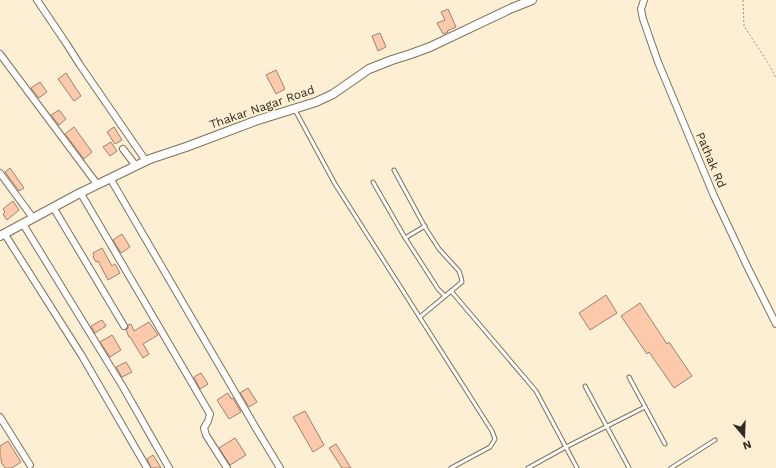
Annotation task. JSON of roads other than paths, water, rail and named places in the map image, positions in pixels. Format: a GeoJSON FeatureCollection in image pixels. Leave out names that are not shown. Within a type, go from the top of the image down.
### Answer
{"type":"FeatureCollection","features":[{"type":"Feature","properties":{"kind":"street"},"geometry":{"type":"LineString","coordinates":[[37,0],[146,161]]}},
{"type":"Feature","properties":{"kind":"street","name":"Thakar Nagar Road"},"geometry":{"type":"LineString","coordinates":[[2,235],[80,192],[146,161],[255,121],[316,102],[333,94],[369,69],[430,47],[532,0]]}},
{"type":"Feature","properties":{"kind":"street","name":"Pathak Rd"},"geometry":{"type":"LineString","coordinates":[[644,0],[641,9],[643,19],[658,62],[714,196],[776,324]]}},
{"type":"Feature","properties":{"kind":"street"},"geometry":{"type":"LineString","coordinates":[[0,54],[98,184]]}},
{"type":"Feature","properties":{"kind":"street"},"geometry":{"type":"LineString","coordinates":[[123,149],[136,166]]}},
{"type":"Feature","properties":{"kind":"street"},"geometry":{"type":"LineString","coordinates":[[0,173],[33,218]]}},
{"type":"Feature","properties":{"kind":"street"},"geometry":{"type":"LineString","coordinates":[[110,178],[280,468]]}},
{"type":"Feature","properties":{"kind":"street"},"geometry":{"type":"LineString","coordinates":[[80,192],[210,414],[204,428],[206,435],[227,468]]}},
{"type":"Feature","properties":{"kind":"street"},"geometry":{"type":"LineString","coordinates":[[53,207],[124,326]]}},
{"type":"Feature","properties":{"kind":"street"},"geometry":{"type":"LineString","coordinates":[[22,224],[170,468]]}},
{"type":"Feature","properties":{"kind":"street"},"geometry":{"type":"LineString","coordinates":[[2,235],[82,356],[147,468]]}},
{"type":"Feature","properties":{"kind":"street"},"geometry":{"type":"LineString","coordinates":[[0,417],[30,464]]}},
{"type":"Feature","properties":{"kind":"lane"},"geometry":{"type":"LineString","coordinates":[[294,109],[335,184],[492,431],[495,439],[490,447],[451,468]]}},
{"type":"Feature","properties":{"kind":"lane"},"geometry":{"type":"LineString","coordinates":[[394,170],[439,249],[459,271],[462,282],[420,317]]}},
{"type":"Feature","properties":{"kind":"lane"},"geometry":{"type":"LineString","coordinates":[[373,182],[405,238],[438,289],[445,296]]}},
{"type":"Feature","properties":{"kind":"lane"},"geometry":{"type":"LineString","coordinates":[[405,238],[425,226]]}},
{"type":"Feature","properties":{"kind":"lane"},"geometry":{"type":"LineString","coordinates":[[451,291],[536,391],[577,468]]}},
{"type":"Feature","properties":{"kind":"lane"},"geometry":{"type":"LineString","coordinates":[[629,377],[665,444]]}},
{"type":"Feature","properties":{"kind":"lane"},"geometry":{"type":"LineString","coordinates":[[585,386],[629,468]]}},
{"type":"Feature","properties":{"kind":"lane"},"geometry":{"type":"LineString","coordinates":[[530,467],[645,407]]}},
{"type":"Feature","properties":{"kind":"lane"},"geometry":{"type":"LineString","coordinates":[[671,468],[715,440]]}}]}
